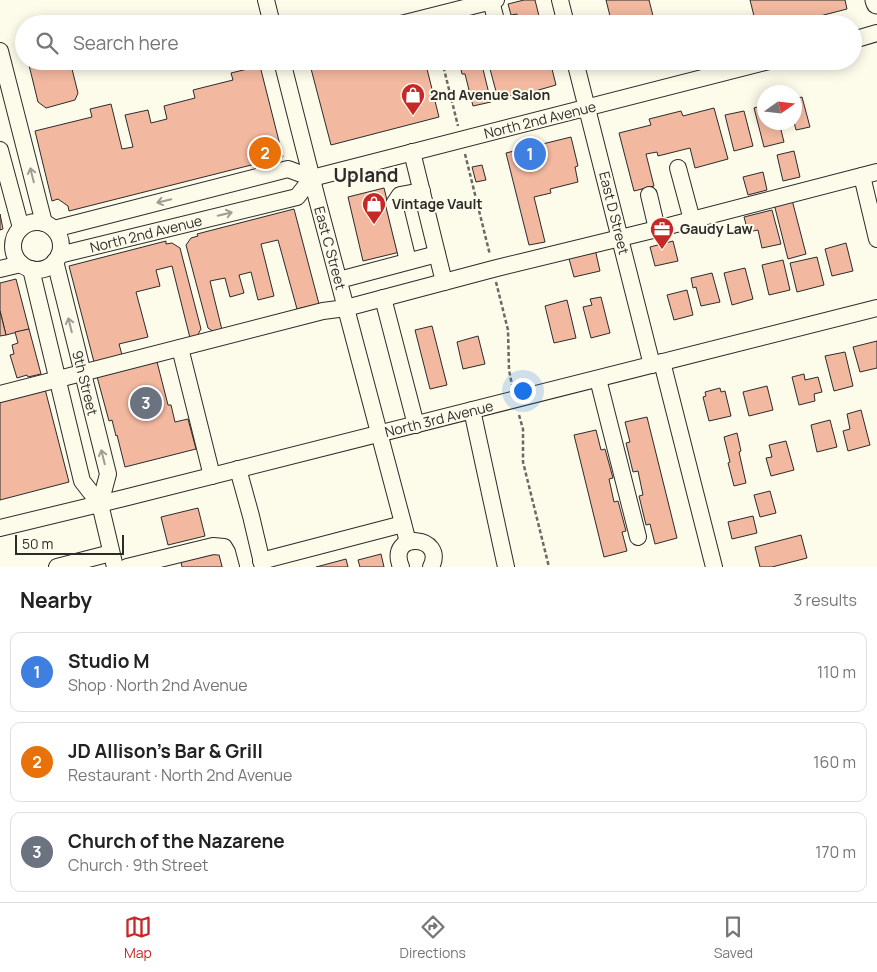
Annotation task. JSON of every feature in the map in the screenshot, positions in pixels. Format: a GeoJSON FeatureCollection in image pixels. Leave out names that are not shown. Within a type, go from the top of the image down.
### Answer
{"type":"FeatureCollection","features":[{"type":"Feature","properties":{"kind":"street"},"geometry":{"type":"LineString","coordinates":[[266,0],[270,15]]}},
{"type":"Feature","properties":{"kind":"street"},"geometry":{"type":"LineString","coordinates":[[560,0],[564,15]]}},
{"type":"Feature","properties":{"kind":"street"},"geometry":{"type":"LineString","coordinates":[[437,15],[494,1],[496,15]]}},
{"type":"Feature","properties":{"kind":"street"},"geometry":{"type":"LineString","coordinates":[[862,38],[877,34]]}},
{"type":"Feature","properties":{"kind":"street"},"geometry":{"type":"LineString","coordinates":[[0,51],[49,226],[60,240],[61,247],[57,258],[49,266],[42,269],[26,266],[0,269]]}},
{"type":"Feature","properties":{"kind":"street","name":"East C Street"},"geometry":{"type":"LineString","coordinates":[[284,70],[408,542]]}},
{"type":"Feature","properties":{"kind":"street","name":"East D Street"},"geometry":{"type":"LineString","coordinates":[[578,70],[620,238],[714,567]]}},
{"type":"Feature","properties":{"kind":"street","name":"North 2nd Avenue"},"geometry":{"type":"LineString","coordinates":[[49,226],[288,169],[312,178],[734,70]]}},
{"type":"Feature","properties":{"kind":"street"},"geometry":{"type":"LineString","coordinates":[[0,150],[14,254],[26,266]]}},
{"type":"Feature","properties":{"kind":"street"},"geometry":{"type":"LineString","coordinates":[[412,152],[444,282]]}},
{"type":"Feature","properties":{"kind":"street"},"geometry":{"type":"LineString","coordinates":[[678,168],[692,220]]}},
{"type":"Feature","properties":{"kind":"street"},"geometry":{"type":"LineString","coordinates":[[0,394],[57,378],[323,311],[346,308],[493,268],[657,229],[870,174],[877,239]]}},
{"type":"Feature","properties":{"kind":"street","name":"North 2nd Avenue"},"geometry":{"type":"LineString","coordinates":[[57,258],[297,197],[312,178]]}},
{"type":"Feature","properties":{"kind":"street"},"geometry":{"type":"LineString","coordinates":[[408,262],[394,204],[400,196],[422,191]]}},
{"type":"Feature","properties":{"kind":"street"},"geometry":{"type":"LineString","coordinates":[[649,196],[657,229]]}},
{"type":"Feature","properties":{"kind":"street"},"geometry":{"type":"LineString","coordinates":[[11,238],[31,222],[49,226]]}},
{"type":"Feature","properties":{"kind":"street"},"geometry":{"type":"LineString","coordinates":[[339,280],[437,254]]}},
{"type":"Feature","properties":{"kind":"street","name":"9th Street"},"geometry":{"type":"LineString","coordinates":[[57,258],[82,372],[108,474],[100,504]]}},
{"type":"Feature","properties":{"kind":"street","name":"9th Street"},"geometry":{"type":"LineString","coordinates":[[26,266],[57,378],[82,481],[100,504],[113,560]]}},
{"type":"Feature","properties":{"kind":"street"},"geometry":{"type":"LineString","coordinates":[[383,298],[416,424]]}},
{"type":"Feature","properties":{"kind":"street","name":"North 3rd Avenue"},"geometry":{"type":"LineString","coordinates":[[0,528],[238,470],[877,308]]}},
{"type":"Feature","properties":{"kind":"street"},"geometry":{"type":"LineString","coordinates":[[180,348],[212,476]]}},
{"type":"Feature","properties":{"kind":"street"},"geometry":{"type":"LineString","coordinates":[[598,378],[638,537]]}},
{"type":"Feature","properties":{"kind":"street"},"geometry":{"type":"LineString","coordinates":[[472,410],[506,567]]}},
{"type":"Feature","properties":{"kind":"street"},"geometry":{"type":"LineString","coordinates":[[238,470],[262,564],[403,524]]}},
{"type":"Feature","properties":{"kind":"street"},"geometry":{"type":"LineString","coordinates":[[401,567],[398,556],[400,550],[408,542],[414,540],[420,541],[429,547],[435,566]]}},
{"type":"Feature","properties":{"kind":"street"},"geometry":{"type":"LineString","coordinates":[[128,567],[213,546],[224,547],[231,567]]}},
{"type":"Feature","properties":{"kind":"street"},"geometry":{"type":"LineString","coordinates":[[57,567],[113,560]]}},
{"type":"Feature","properties":{"kind":"path"},"geometry":{"type":"LineString","coordinates":[[444,70],[457,121]]}},
{"type":"Feature","properties":{"kind":"path"},"geometry":{"type":"LineString","coordinates":[[466,157],[491,260]]}},
{"type":"Feature","properties":{"kind":"path"},"geometry":{"type":"LineString","coordinates":[[495,278],[508,330],[511,381]]}},
{"type":"Feature","properties":{"kind":"path"},"geometry":{"type":"LineString","coordinates":[[519,413],[523,429],[523,462],[548,567]]}},
{"type":"Feature","properties":{"kind":"building"},"geometry":{"type":"Polygon","coordinates":[[[524,0],[535,0],[539,15],[511,15],[508,4],[524,0]]]}},
{"type":"Feature","properties":{"kind":"building"},"geometry":{"type":"Polygon","coordinates":[[[606,0],[649,0],[653,15],[610,15],[606,0]]]}},
{"type":"Feature","properties":{"kind":"building"},"geometry":{"type":"Polygon","coordinates":[[[750,0],[845,0],[847,9],[824,15],[754,15],[750,0]]]}},
{"type":"Feature","properties":{"kind":"building"},"geometry":{"type":"Polygon","coordinates":[[[30,70],[72,70],[78,93],[75,100],[46,108],[38,102],[30,70]]]}},
{"type":"Feature","properties":{"kind":"building"},"geometry":{"type":"Polygon","coordinates":[[[243,70],[261,70],[283,157],[69,211],[68,206],[58,199],[52,201],[35,131],[92,117],[90,109],[111,104],[122,149],[133,147],[125,115],[148,110],[151,123],[167,119],[164,106],[195,98],[193,90],[233,80],[231,73],[243,70]]]}},
{"type":"Feature","properties":{"kind":"building"},"geometry":{"type":"Polygon","coordinates":[[[311,70],[427,70],[439,117],[331,145],[311,70]]]}},
{"type":"Feature","properties":{"kind":"building"},"geometry":{"type":"Polygon","coordinates":[[[461,70],[483,70],[491,102],[473,106],[465,74],[462,74],[461,70]]]}},
{"type":"Feature","properties":{"kind":"building"},"geometry":{"type":"Polygon","coordinates":[[[490,70],[552,70],[556,85],[518,96],[517,94],[498,99],[490,70]]]}},
{"type":"Feature","properties":{"kind":"building"},"geometry":{"type":"Polygon","coordinates":[[[802,97],[810,127],[802,129],[802,97]]]}},
{"type":"Feature","properties":{"kind":"building"},"geometry":{"type":"Polygon","coordinates":[[[757,107],[757,120],[754,108],[757,107]]]}},
{"type":"Feature","properties":{"kind":"building"},"geometry":{"type":"Polygon","coordinates":[[[714,108],[728,159],[695,168],[690,148],[658,156],[657,152],[646,154],[654,186],[634,191],[619,133],[651,125],[649,119],[681,111],[683,116],[714,108]]]}},
{"type":"Feature","properties":{"kind":"building"},"geometry":{"type":"Polygon","coordinates":[[[744,111],[753,146],[734,151],[725,115],[744,111]]]}},
{"type":"Feature","properties":{"kind":"building"},"geometry":{"type":"Polygon","coordinates":[[[760,130],[781,130],[784,142],[764,147],[760,130]]]}},
{"type":"Feature","properties":{"kind":"building"},"geometry":{"type":"Polygon","coordinates":[[[571,137],[578,166],[575,167],[578,182],[550,189],[551,193],[534,197],[545,242],[529,245],[506,153],[571,137]]]}},
{"type":"Feature","properties":{"kind":"building"},"geometry":{"type":"Polygon","coordinates":[[[794,151],[800,177],[783,181],[777,155],[794,151]]]}},
{"type":"Feature","properties":{"kind":"building"},"geometry":{"type":"Polygon","coordinates":[[[482,165],[486,180],[476,182],[472,167],[482,165]]]}},
{"type":"Feature","properties":{"kind":"building"},"geometry":{"type":"Polygon","coordinates":[[[763,172],[767,190],[748,195],[743,177],[763,172]]]}},
{"type":"Feature","properties":{"kind":"building","name":"Vintage Vault"},"geometry":{"type":"Polygon","coordinates":[[[384,188],[400,252],[363,261],[348,197],[384,188]]]}},
{"type":"Feature","properties":{"kind":"building"},"geometry":{"type":"Polygon","coordinates":[[[791,196],[806,254],[788,259],[773,200],[791,196]]]}},
{"type":"Feature","properties":{"kind":"building"},"geometry":{"type":"Polygon","coordinates":[[[294,209],[319,304],[297,309],[278,240],[261,244],[274,296],[258,300],[251,272],[239,275],[244,293],[230,297],[225,278],[210,281],[222,330],[214,332],[208,328],[186,245],[191,238],[198,236],[197,234],[294,209]]]}},
{"type":"Feature","properties":{"kind":"building"},"geometry":{"type":"Polygon","coordinates":[[[772,210],[781,244],[762,248],[758,230],[748,232],[744,217],[772,210]]]}},
{"type":"Feature","properties":{"kind":"building"},"geometry":{"type":"Polygon","coordinates":[[[0,214],[3,229],[0,230],[0,214]]]}},
{"type":"Feature","properties":{"kind":"building"},"geometry":{"type":"Polygon","coordinates":[[[166,241],[166,244],[172,243],[180,248],[201,329],[197,336],[190,338],[172,266],[156,270],[160,286],[136,292],[148,337],[119,344],[122,355],[94,362],[69,266],[166,241]]]}},
{"type":"Feature","properties":{"kind":"building"},"geometry":{"type":"Polygon","coordinates":[[[673,241],[678,261],[655,266],[650,247],[673,241]]]}},
{"type":"Feature","properties":{"kind":"building"},"geometry":{"type":"Polygon","coordinates":[[[846,243],[853,271],[832,276],[825,249],[846,243]]]}},
{"type":"Feature","properties":{"kind":"building"},"geometry":{"type":"Polygon","coordinates":[[[595,249],[600,271],[574,277],[568,255],[595,249]]]}},
{"type":"Feature","properties":{"kind":"building"},"geometry":{"type":"Polygon","coordinates":[[[817,257],[824,285],[797,292],[790,263],[817,257]]]}},
{"type":"Feature","properties":{"kind":"building"},"geometry":{"type":"Polygon","coordinates":[[[783,260],[790,290],[769,295],[762,265],[783,260]]]}},
{"type":"Feature","properties":{"kind":"building"},"geometry":{"type":"Polygon","coordinates":[[[745,268],[753,299],[732,305],[724,273],[745,268]]]}},
{"type":"Feature","properties":{"kind":"building"},"geometry":{"type":"Polygon","coordinates":[[[712,273],[720,302],[701,306],[696,287],[693,288],[691,278],[712,273]]]}},
{"type":"Feature","properties":{"kind":"building"},"geometry":{"type":"Polygon","coordinates":[[[16,279],[29,329],[6,335],[0,311],[0,283],[16,279]]]}},
{"type":"Feature","properties":{"kind":"building"},"geometry":{"type":"Polygon","coordinates":[[[687,290],[693,315],[674,320],[667,295],[687,290]]]}},
{"type":"Feature","properties":{"kind":"building"},"geometry":{"type":"Polygon","coordinates":[[[601,297],[610,333],[591,338],[583,307],[592,305],[590,299],[601,297]]]}},
{"type":"Feature","properties":{"kind":"building"},"geometry":{"type":"Polygon","coordinates":[[[567,300],[576,338],[554,343],[545,306],[567,300]]]}},
{"type":"Feature","properties":{"kind":"building"},"geometry":{"type":"Polygon","coordinates":[[[0,311],[6,335],[0,336],[0,311]]]}},
{"type":"Feature","properties":{"kind":"building"},"geometry":{"type":"Polygon","coordinates":[[[432,326],[447,385],[430,389],[415,330],[432,326]]]}},
{"type":"Feature","properties":{"kind":"building"},"geometry":{"type":"Polygon","coordinates":[[[29,329],[41,374],[17,378],[10,355],[14,354],[12,345],[18,343],[15,332],[29,329]]]}},
{"type":"Feature","properties":{"kind":"building"},"geometry":{"type":"Polygon","coordinates":[[[478,336],[485,364],[463,369],[457,342],[478,336]]]}},
{"type":"Feature","properties":{"kind":"building"},"geometry":{"type":"Polygon","coordinates":[[[877,341],[877,368],[860,372],[853,347],[877,341]]]}},
{"type":"Feature","properties":{"kind":"building"},"geometry":{"type":"Polygon","coordinates":[[[845,352],[853,386],[834,391],[825,356],[845,352]]]}},
{"type":"Feature","properties":{"kind":"building"},"geometry":{"type":"Polygon","coordinates":[[[156,358],[168,405],[171,405],[175,422],[188,419],[196,449],[125,467],[117,435],[112,420],[109,421],[96,373],[156,358]]]}},
{"type":"Feature","properties":{"kind":"building"},"geometry":{"type":"Polygon","coordinates":[[[804,374],[805,380],[818,377],[822,392],[814,394],[815,401],[799,405],[792,377],[804,374]]]}},
{"type":"Feature","properties":{"kind":"building"},"geometry":{"type":"Polygon","coordinates":[[[767,386],[773,410],[749,416],[743,392],[767,386]]]}},
{"type":"Feature","properties":{"kind":"building"},"geometry":{"type":"Polygon","coordinates":[[[720,388],[721,392],[725,391],[731,416],[709,421],[703,397],[706,396],[705,392],[720,388]]]}},
{"type":"Feature","properties":{"kind":"building"},"geometry":{"type":"Polygon","coordinates":[[[45,389],[69,482],[0,500],[0,397],[45,389]]]}},
{"type":"Feature","properties":{"kind":"building"},"geometry":{"type":"Polygon","coordinates":[[[861,410],[870,445],[848,451],[843,431],[850,429],[847,414],[861,410]]]}},
{"type":"Feature","properties":{"kind":"building"},"geometry":{"type":"Polygon","coordinates":[[[647,417],[677,538],[655,544],[650,524],[646,525],[639,496],[643,495],[638,471],[633,472],[626,443],[630,442],[625,422],[647,417]]]}},
{"type":"Feature","properties":{"kind":"building"},"geometry":{"type":"Polygon","coordinates":[[[830,420],[837,447],[817,452],[811,425],[830,420]]]}},
{"type":"Feature","properties":{"kind":"building"},"geometry":{"type":"Polygon","coordinates":[[[596,430],[601,450],[605,449],[613,478],[609,479],[614,502],[618,501],[626,531],[622,532],[627,551],[604,557],[574,435],[596,430]]]}},
{"type":"Feature","properties":{"kind":"building"},"geometry":{"type":"Polygon","coordinates":[[[737,433],[746,483],[734,486],[724,437],[737,433]]]}},
{"type":"Feature","properties":{"kind":"building"},"geometry":{"type":"Polygon","coordinates":[[[786,441],[794,470],[771,476],[766,458],[772,457],[769,445],[786,441]]]}},
{"type":"Feature","properties":{"kind":"building"},"geometry":{"type":"Polygon","coordinates":[[[770,491],[776,513],[760,517],[754,495],[770,491]]]}},
{"type":"Feature","properties":{"kind":"building"},"geometry":{"type":"Polygon","coordinates":[[[198,508],[205,536],[168,545],[161,517],[198,508]]]}},
{"type":"Feature","properties":{"kind":"building"},"geometry":{"type":"Polygon","coordinates":[[[753,516],[757,533],[732,539],[728,522],[753,516]]]}},
{"type":"Feature","properties":{"kind":"building"},"geometry":{"type":"Polygon","coordinates":[[[801,535],[807,558],[772,567],[760,567],[755,547],[801,535]]]}},
{"type":"Feature","properties":{"kind":"building"},"geometry":{"type":"Polygon","coordinates":[[[220,552],[224,567],[182,567],[181,562],[220,552]]]}},
{"type":"Feature","properties":{"kind":"building"},"geometry":{"type":"Polygon","coordinates":[[[381,554],[384,567],[360,567],[358,560],[381,554]]]}},
{"type":"Feature","properties":{"kind":"building"},"geometry":{"type":"Polygon","coordinates":[[[346,559],[348,567],[316,567],[346,559]]]}},
{"type":"Feature","properties":{"kind":"place","name":"2nd Avenue Salon"},"geometry":{"type":"Point","coordinates":[413,116]}},
{"type":"Feature","properties":{"kind":"place","name":"JD Allison's Bar & Grill"},"geometry":{"type":"Point","coordinates":[265,153]}},
{"type":"Feature","properties":{"kind":"place","name":"Studio M"},"geometry":{"type":"Point","coordinates":[530,154]}},
{"type":"Feature","properties":{"kind":"place","name":"Vintage Vault"},"geometry":{"type":"Point","coordinates":[374,225]}},
{"type":"Feature","properties":{"kind":"place","name":"Gaudy Law"},"geometry":{"type":"Point","coordinates":[662,250]}},
{"type":"Feature","properties":{"kind":"place","name":"Church of the Nazarene"},"geometry":{"type":"Point","coordinates":[146,403]}},
{"type":"Feature","properties":{"kind":"district","name":"Upland"},"geometry":{"type":"Point","coordinates":[366,175]}}]}
